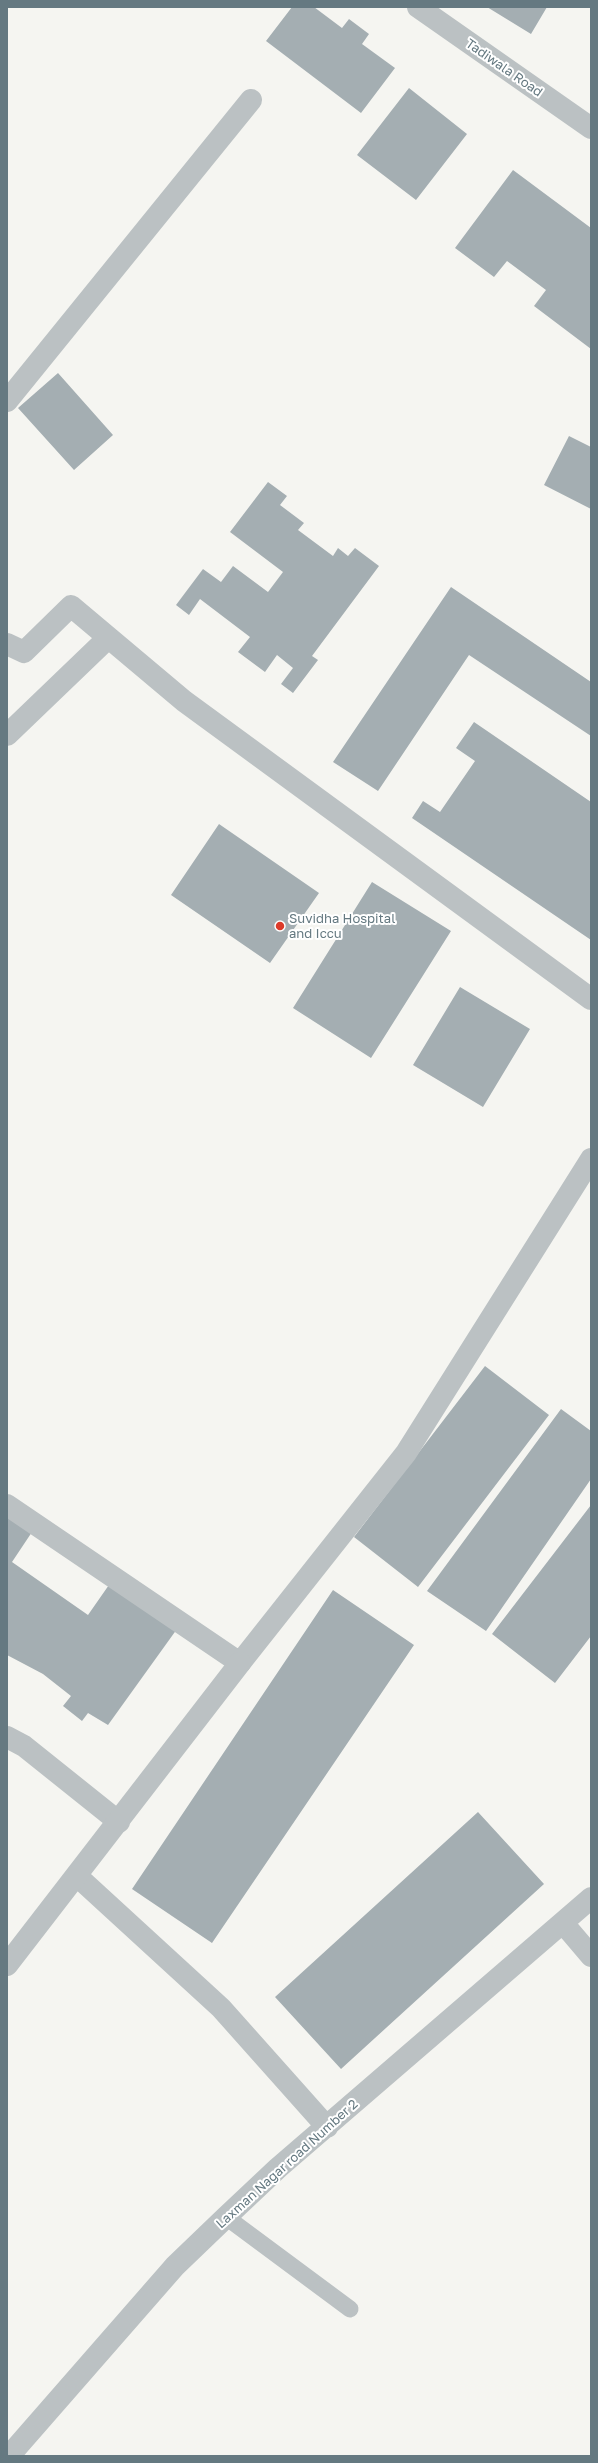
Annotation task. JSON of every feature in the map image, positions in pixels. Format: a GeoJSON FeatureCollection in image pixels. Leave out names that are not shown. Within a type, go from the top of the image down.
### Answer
{"type":"FeatureCollection","features":[{"type":"Feature","properties":{"kind":"street","name":"Tadiwala Road"},"geometry":{"type":"LineString","coordinates":[[425,9],[591,128]]}},
{"type":"Feature","properties":{"kind":"street"},"geometry":{"type":"LineString","coordinates":[[7,401],[251,100]]}},
{"type":"Feature","properties":{"kind":"street"},"geometry":{"type":"LineString","coordinates":[[7,644],[24,652],[71,606],[184,701],[591,998]]}},
{"type":"Feature","properties":{"kind":"street"},"geometry":{"type":"LineString","coordinates":[[7,735],[108,638]]}},
{"type":"Feature","properties":{"kind":"street"},"geometry":{"type":"LineString","coordinates":[[7,1965],[119,1822],[240,1663],[406,1453],[591,1159]]}},
{"type":"Feature","properties":{"kind":"street"},"geometry":{"type":"LineString","coordinates":[[7,1505],[240,1663]]}},
{"type":"Feature","properties":{"kind":"street"},"geometry":{"type":"LineString","coordinates":[[7,1737],[24,1746],[119,1822]]}},
{"type":"Feature","properties":{"kind":"street"},"geometry":{"type":"LineString","coordinates":[[77,1876],[221,2008],[326,2127]]}},
{"type":"Feature","properties":{"kind":"street","name":"Laxman Nagar road Number 2"},"geometry":{"type":"LineString","coordinates":[[9,2456],[175,2266],[226,2217],[278,2168],[591,1898]]}},
{"type":"Feature","properties":{"kind":"street"},"geometry":{"type":"LineString","coordinates":[[563,1923],[591,1956]]}},
{"type":"Feature","properties":{"kind":"lane"},"geometry":{"type":"LineString","coordinates":[[226,2217],[350,2309]]}},
{"type":"Feature","properties":{"kind":"building"},"geometry":{"type":"Polygon","coordinates":[[[292,7],[314,7],[342,28],[349,19],[369,34],[362,44],[395,68],[361,113],[266,41],[292,7]]]}},
{"type":"Feature","properties":{"kind":"building"},"geometry":{"type":"Polygon","coordinates":[[[487,7],[547,7],[531,34],[487,7]]]}},
{"type":"Feature","properties":{"kind":"building"},"geometry":{"type":"Polygon","coordinates":[[[409,88],[467,134],[416,200],[357,155],[409,88]]]}},
{"type":"Feature","properties":{"kind":"building"},"geometry":{"type":"Polygon","coordinates":[[[513,170],[591,228],[591,349],[534,306],[546,290],[507,261],[494,277],[455,248],[513,170]]]}},
{"type":"Feature","properties":{"kind":"building"},"geometry":{"type":"Polygon","coordinates":[[[58,373],[113,435],[74,470],[18,408],[58,373]]]}},
{"type":"Feature","properties":{"kind":"building"},"geometry":{"type":"Polygon","coordinates":[[[569,436],[591,447],[591,509],[544,485],[569,436]]]}},
{"type":"Feature","properties":{"kind":"building"},"geometry":{"type":"Polygon","coordinates":[[[268,482],[287,496],[280,505],[304,523],[298,530],[333,556],[338,548],[348,556],[355,548],[379,566],[312,656],[318,660],[293,693],[281,684],[293,668],[277,655],[265,672],[238,652],[250,637],[200,599],[189,615],[176,605],[203,569],[221,582],[233,566],[268,592],[283,572],[230,532],[268,482]]]}},
{"type":"Feature","properties":{"kind":"building"},"geometry":{"type":"Polygon","coordinates":[[[451,587],[591,682],[591,736],[469,655],[378,791],[333,762],[451,587]]]}},
{"type":"Feature","properties":{"kind":"building"},"geometry":{"type":"Polygon","coordinates":[[[474,722],[591,802],[591,940],[412,818],[423,801],[440,812],[475,761],[456,748],[474,722]]]}},
{"type":"Feature","properties":{"kind":"building"},"geometry":{"type":"Polygon","coordinates":[[[219,824],[319,893],[270,963],[171,895],[219,824]]]}},
{"type":"Feature","properties":{"kind":"building"},"geometry":{"type":"Polygon","coordinates":[[[372,882],[451,931],[371,1058],[293,1008],[372,882]]]}},
{"type":"Feature","properties":{"kind":"building"},"geometry":{"type":"Polygon","coordinates":[[[460,987],[530,1029],[483,1107],[413,1065],[460,987]]]}},
{"type":"Feature","properties":{"kind":"building"},"geometry":{"type":"Polygon","coordinates":[[[485,1366],[549,1415],[418,1587],[354,1537],[485,1366]]]}},
{"type":"Feature","properties":{"kind":"building"},"geometry":{"type":"Polygon","coordinates":[[[561,1409],[591,1431],[591,1479],[486,1631],[427,1591],[561,1409]]]}},
{"type":"Feature","properties":{"kind":"building"},"geometry":{"type":"Polygon","coordinates":[[[591,1505],[591,1636],[555,1683],[492,1634],[591,1505]]]}},
{"type":"Feature","properties":{"kind":"building"},"geometry":{"type":"Polygon","coordinates":[[[7,1514],[32,1532],[12,1562],[88,1615],[111,1582],[177,1629],[108,1725],[88,1713],[82,1721],[63,1706],[71,1696],[43,1674],[7,1655],[7,1514]]]}},
{"type":"Feature","properties":{"kind":"building"},"geometry":{"type":"Polygon","coordinates":[[[333,1590],[414,1645],[212,1943],[132,1889],[333,1590]]]}},
{"type":"Feature","properties":{"kind":"building"},"geometry":{"type":"Polygon","coordinates":[[[478,1812],[544,1884],[341,2069],[275,1997],[478,1812]]]}},
{"type":"Feature","properties":{"kind":"place","name":"Suvidha Hospital and Iccu"},"geometry":{"type":"Point","coordinates":[280,926]}}]}
